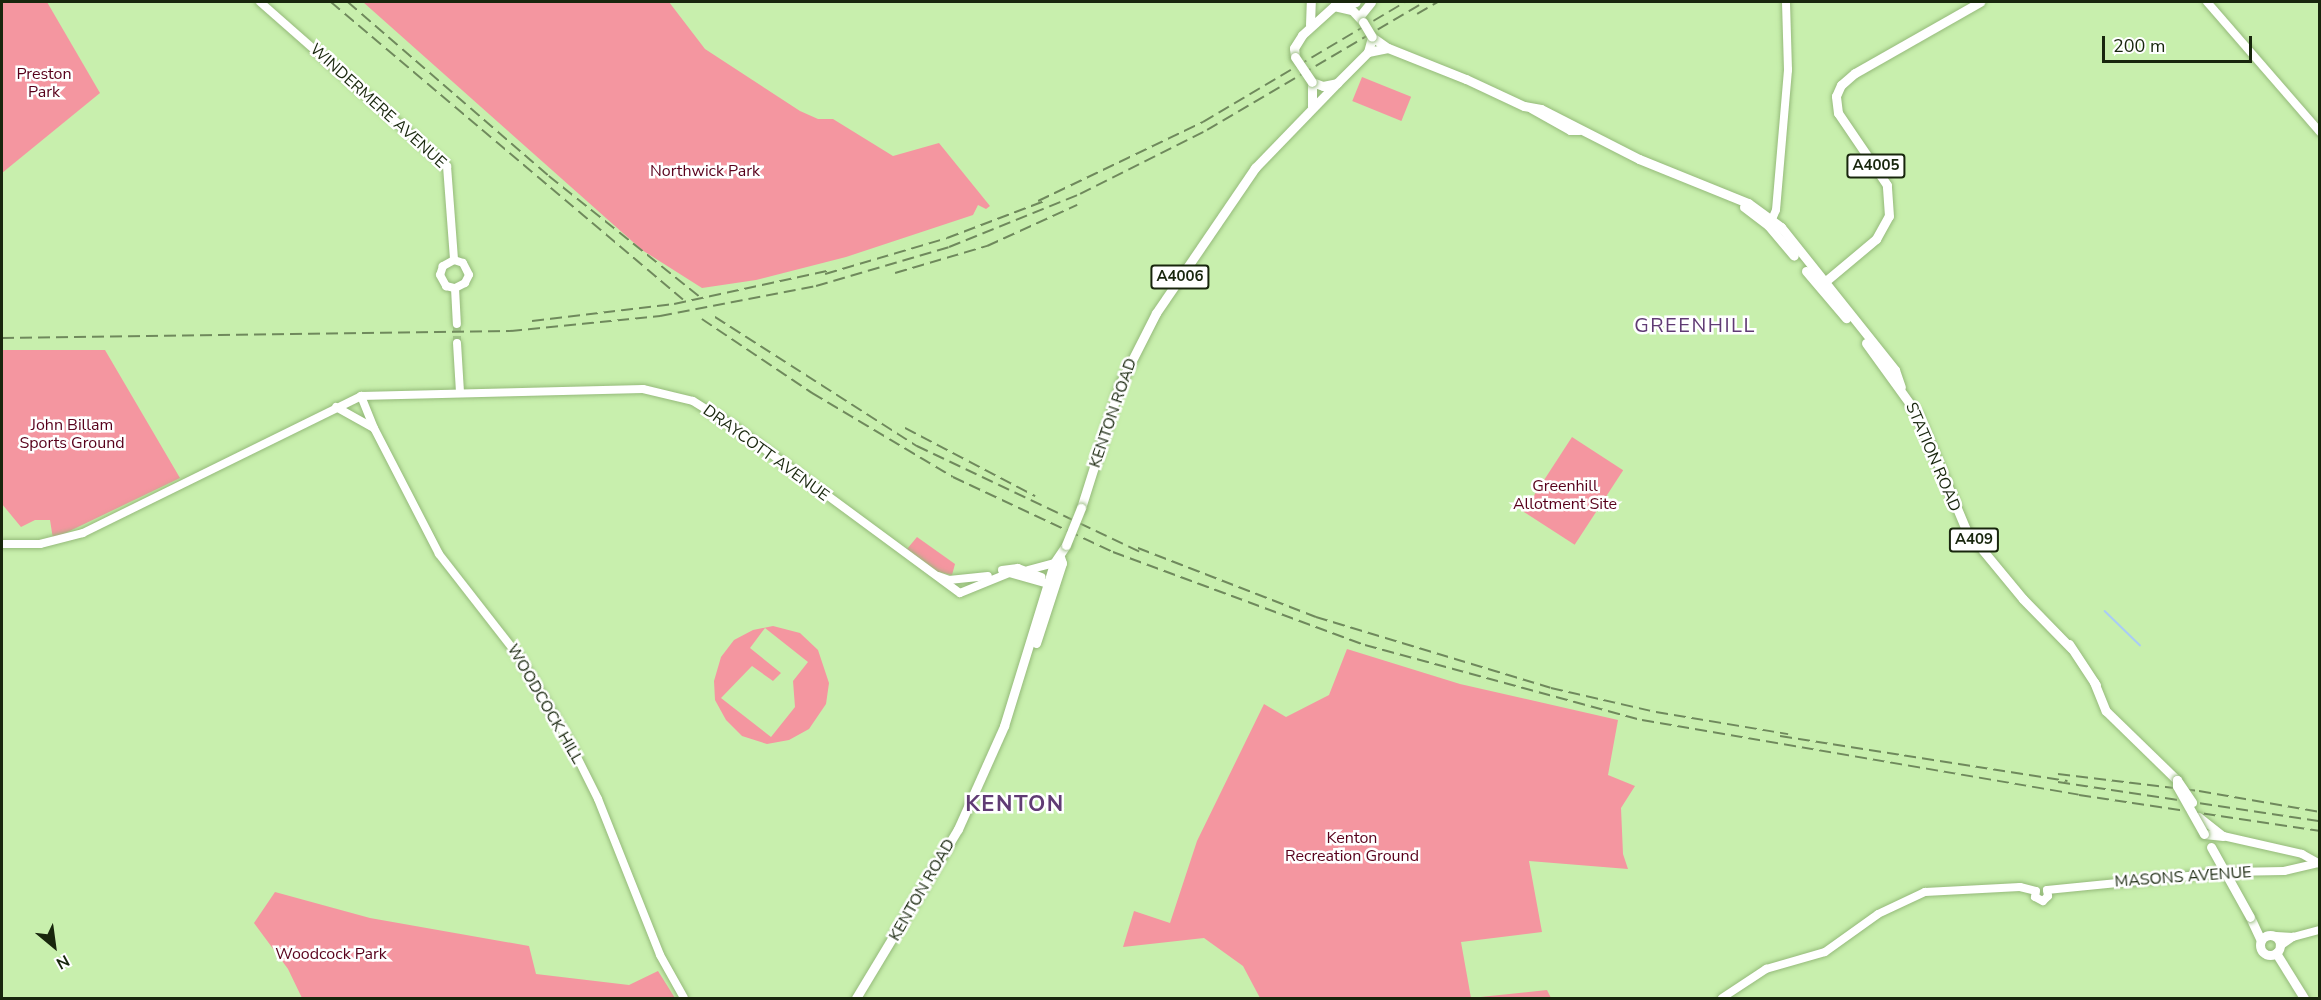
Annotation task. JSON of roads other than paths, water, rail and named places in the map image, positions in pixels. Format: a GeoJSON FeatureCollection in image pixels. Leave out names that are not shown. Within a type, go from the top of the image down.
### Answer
{"type":"FeatureCollection","features":[{"type":"Feature","properties":{"kind":"main road"},"geometry":{"type":"LineString","coordinates":[[1310,25],[1311,2]]}},
{"type":"Feature","properties":{"kind":"main road"},"geometry":{"type":"LineString","coordinates":[[1311,82],[1337,83],[1368,52],[1372,37],[1361,20],[1339,6],[1324,2]]}},
{"type":"Feature","properties":{"kind":"main road"},"geometry":{"type":"LineString","coordinates":[[1312,106],[1311,82],[1295,57],[1294,48],[1310,25],[1339,6],[1356,2]]}},
{"type":"Feature","properties":{"kind":"main road"},"geometry":{"type":"LineString","coordinates":[[1361,20],[1371,2]]}},
{"type":"Feature","properties":{"kind":"main road"},"geometry":{"type":"LineString","coordinates":[[1770,222],[1788,71],[1786,2]]}},
{"type":"Feature","properties":{"kind":"main road","name":"A4005"},"geometry":{"type":"LineString","coordinates":[[1820,282],[1876,239],[1889,216],[1890,200],[1882,175],[1838,113],[1836,96],[1841,85],[1855,73],[1980,2]]}},
{"type":"Feature","properties":{"kind":"main road","name":"A409"},"geometry":{"type":"LineString","coordinates":[[1372,37],[1388,48],[1531,108],[1570,130],[1579,130],[1633,154],[1647,157],[1659,165],[1720,192],[1770,222]]}},
{"type":"Feature","properties":{"kind":"main road"},"geometry":{"type":"LineString","coordinates":[[1368,52],[1388,48]]}},
{"type":"Feature","properties":{"kind":"main road","name":"KENTON ROAD"},"geometry":{"type":"LineString","coordinates":[[856,999],[958,829],[998,742],[1020,678],[1026,673],[1052,583],[1062,563],[1057,560],[1066,545],[1081,508],[1120,384],[1156,313],[1255,168],[1312,106],[1337,83]]}},
{"type":"Feature","properties":{"kind":"main road","name":"STATION ROAD"},"geometry":{"type":"LineString","coordinates":[[1770,222],[1820,282],[1901,387],[1929,438],[1966,530],[2071,648],[2094,682],[2109,714],[2146,751],[2161,761],[2177,780]]}},
{"type":"Feature","properties":{"kind":"main road","name":"A409"},"geometry":{"type":"LineString","coordinates":[[2177,780],[2199,817],[2204,834]]}},
{"type":"Feature","properties":{"kind":"main road","name":"A409"},"geometry":{"type":"LineString","coordinates":[[2177,780],[2187,806],[2253,921],[2260,941]]}},
{"type":"Feature","properties":{"kind":"main road"},"geometry":{"type":"LineString","coordinates":[[2204,834],[2219,836]]}},
{"type":"Feature","properties":{"kind":"main road","name":"A409"},"geometry":{"type":"LineString","coordinates":[[2253,921],[2272,935]]}},
{"type":"Feature","properties":{"kind":"main road"},"geometry":{"type":"LineString","coordinates":[[2278,950],[2264,952],[2260,941],[2272,935],[2304,999]]}},
{"type":"Feature","properties":{"kind":"street","name":"WINDERMERE AVENUE"},"geometry":{"type":"LineString","coordinates":[[260,2],[447,166],[454,260],[443,266],[440,275],[446,286],[455,288],[457,324]]}},
{"type":"Feature","properties":{"kind":"street"},"geometry":{"type":"LineString","coordinates":[[2207,2],[2276,86],[2319,132]]}},
{"type":"Feature","properties":{"kind":"street"},"geometry":{"type":"LineString","coordinates":[[454,260],[463,263],[469,275],[465,283],[455,288]]}},
{"type":"Feature","properties":{"kind":"street"},"geometry":{"type":"LineString","coordinates":[[457,343],[460,392]]}},
{"type":"Feature","properties":{"kind":"street","name":"DRAYCOTT AVENUE"},"geometry":{"type":"LineString","coordinates":[[361,396],[643,389],[681,396],[736,428],[933,574],[955,584],[965,594],[971,583],[964,576],[955,584]]}},
{"type":"Feature","properties":{"kind":"street"},"geometry":{"type":"LineString","coordinates":[[2,544],[40,544],[83,533],[361,396]]}},
{"type":"Feature","properties":{"kind":"street","name":"WOODCOCK HILL"},"geometry":{"type":"LineString","coordinates":[[361,396],[374,428],[439,554],[514,650],[568,741],[598,799],[660,955],[684,999]]}},
{"type":"Feature","properties":{"kind":"street"},"geometry":{"type":"LineString","coordinates":[[336,407],[356,415],[374,428]]}},
{"type":"Feature","properties":{"kind":"street"},"geometry":{"type":"LineString","coordinates":[[1028,570],[1057,560]]}},
{"type":"Feature","properties":{"kind":"street"},"geometry":{"type":"LineString","coordinates":[[971,583],[1006,568],[1028,570],[1052,583]]}},
{"type":"Feature","properties":{"kind":"street"},"geometry":{"type":"LineString","coordinates":[[971,583],[1009,573],[1052,583]]}},
{"type":"Feature","properties":{"kind":"street"},"geometry":{"type":"LineString","coordinates":[[2199,817],[2219,836],[2301,854],[2319,864]]}},
{"type":"Feature","properties":{"kind":"street"},"geometry":{"type":"LineString","coordinates":[[2211,847],[2219,836]]}},
{"type":"Feature","properties":{"kind":"street"},"geometry":{"type":"LineString","coordinates":[[2300,869],[2301,854]]}},
{"type":"Feature","properties":{"kind":"street","name":"MASONS AVENUE"},"geometry":{"type":"LineString","coordinates":[[1722,999],[1766,969],[1825,952],[1878,914],[1925,892],[1948,888],[2020,887],[2036,891],[2228,872],[2300,869],[2319,864]]}},
{"type":"Feature","properties":{"kind":"street"},"geometry":{"type":"LineString","coordinates":[[2272,935],[2293,937],[2319,930]]}},
{"type":"Feature","properties":{"kind":"street"},"geometry":{"type":"LineString","coordinates":[[2278,950],[2293,937]]}},
{"type":"Feature","properties":{"kind":"waterway"},"geometry":{"type":"LineString","coordinates":[[2105,611],[2140,645]]}},
{"type":"Feature","properties":{"kind":"tunnel"},"geometry":{"type":"LineString","coordinates":[[457,324],[457,343]]}},
{"type":"Feature","properties":{"kind":"railway"},"geometry":{"type":"LineString","coordinates":[[331,2],[683,299]]}},
{"type":"Feature","properties":{"kind":"railway"},"geometry":{"type":"LineString","coordinates":[[348,2],[549,176],[699,296]]}},
{"type":"Feature","properties":{"kind":"railway"},"geometry":{"type":"LineString","coordinates":[[1038,201],[1203,122],[1405,2]]}},
{"type":"Feature","properties":{"kind":"railway"},"geometry":{"type":"LineString","coordinates":[[2,338],[510,331],[660,316],[816,286],[949,247],[1080,194],[1207,130],[1424,2]]}},
{"type":"Feature","properties":{"kind":"railway"},"geometry":{"type":"LineString","coordinates":[[1417,14],[1438,2]]}},
{"type":"Feature","properties":{"kind":"railway"},"geometry":{"type":"LineString","coordinates":[[825,274],[947,238],[1047,200]]}},
{"type":"Feature","properties":{"kind":"railway"},"geometry":{"type":"LineString","coordinates":[[895,273],[987,246],[1077,205]]}},
{"type":"Feature","properties":{"kind":"railway"},"geometry":{"type":"LineString","coordinates":[[532,321],[674,304],[831,270]]}},
{"type":"Feature","properties":{"kind":"railway"},"geometry":{"type":"LineString","coordinates":[[715,317],[917,446],[1144,554]]}},
{"type":"Feature","properties":{"kind":"railway"},"geometry":{"type":"LineString","coordinates":[[702,319],[812,393],[953,477],[1113,552],[1365,645],[1642,720],[2079,795],[2320,831]]}},
{"type":"Feature","properties":{"kind":"railway"},"geometry":{"type":"LineString","coordinates":[[905,428],[1035,496]]}},
{"type":"Feature","properties":{"kind":"railway"},"geometry":{"type":"LineString","coordinates":[[1138,548],[1316,617],[1551,688],[1656,712],[1788,734]]}},
{"type":"Feature","properties":{"kind":"railway"},"geometry":{"type":"LineString","coordinates":[[1780,736],[2068,781]]}},
{"type":"Feature","properties":{"kind":"railway"},"geometry":{"type":"LineString","coordinates":[[2058,774],[2199,791],[2320,812]]}},
{"type":"Feature","properties":{"kind":"railway"},"geometry":{"type":"LineString","coordinates":[[2058,782],[2320,821]]}},
{"type":"Feature","properties":{"kind":"district","name":"GREENHILL"},"geometry":{"type":"Point","coordinates":[1695,325]}},
{"type":"Feature","properties":{"kind":"district","name":"KENTON"},"geometry":{"type":"Point","coordinates":[1015,805]}},
{"type":"Feature","properties":{"kind":"park label","name":"Preston Park"},"geometry":{"type":"Point","coordinates":[44,83]}},
{"type":"Feature","properties":{"kind":"park label","name":"Northwick Park"},"geometry":{"type":"Point","coordinates":[705,171]}},
{"type":"Feature","properties":{"kind":"park label","name":"John Billam Sports Ground"},"geometry":{"type":"Point","coordinates":[72,434]}},
{"type":"Feature","properties":{"kind":"park label","name":"Greenhill Allotment Site"},"geometry":{"type":"Point","coordinates":[1565,495]}},
{"type":"Feature","properties":{"kind":"park label","name":"Kenton Recreation Ground"},"geometry":{"type":"Point","coordinates":[1352,847]}},
{"type":"Feature","properties":{"kind":"park label","name":"Woodcock Park"},"geometry":{"type":"Point","coordinates":[331,954]}}]}
